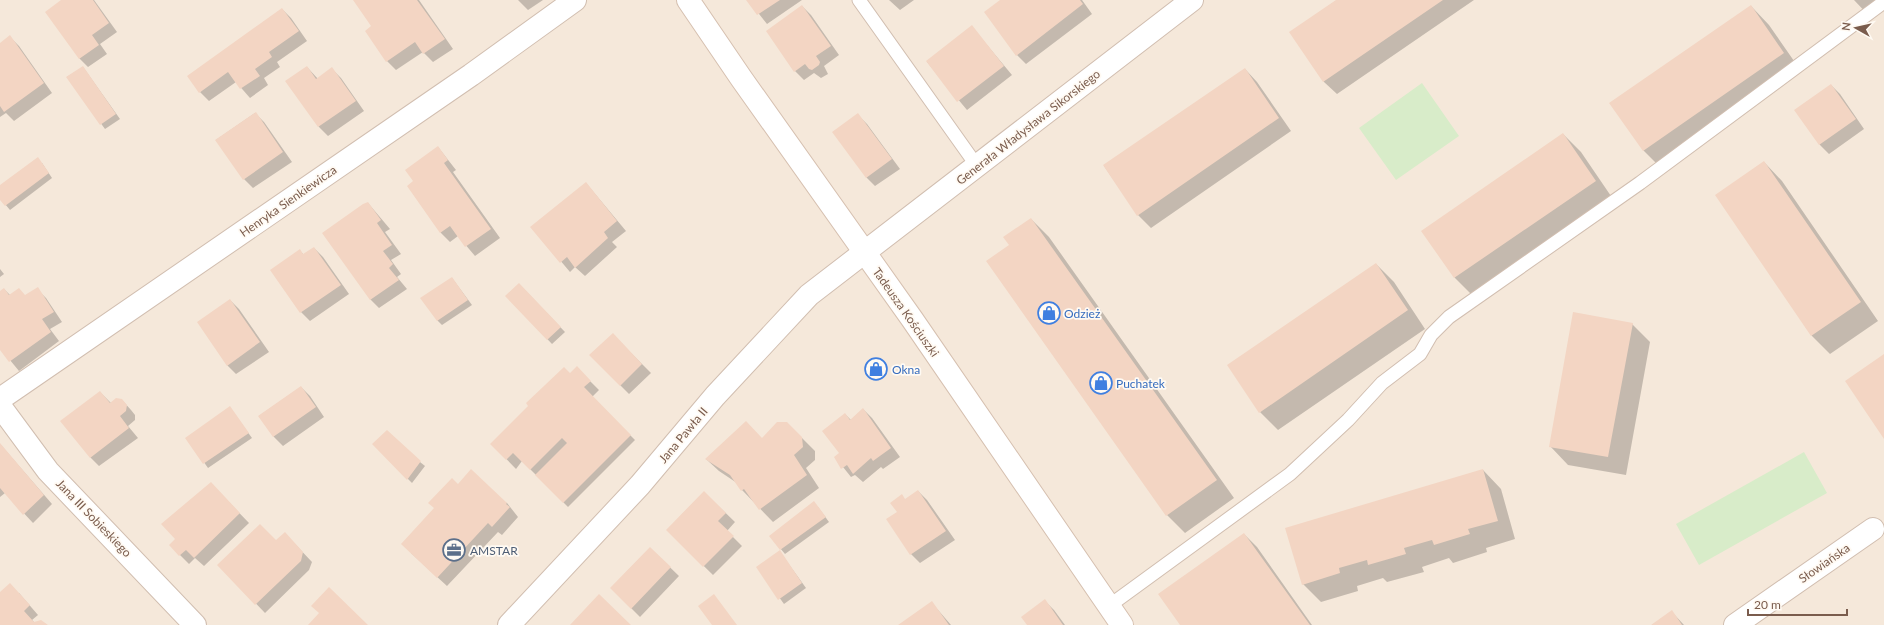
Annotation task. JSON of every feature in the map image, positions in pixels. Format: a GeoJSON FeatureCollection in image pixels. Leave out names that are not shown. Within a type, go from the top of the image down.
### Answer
{"type":"FeatureCollection","features":[{"type":"Feature","properties":{"kind":"street","name":"Henryka Sienkiewicza"},"geometry":{"type":"LineString","coordinates":[[0,399],[471,75],[575,0]]}},
{"type":"Feature","properties":{"kind":"street","name":"Tadeusza Kościuszki"},"geometry":{"type":"LineString","coordinates":[[688,0],[741,78],[912,319],[1122,625]]}},
{"type":"Feature","properties":{"kind":"street","name":"Generała Władysława Sikorskiego"},"geometry":{"type":"LineString","coordinates":[[864,253],[1192,0]]}},
{"type":"Feature","properties":{"kind":"street","name":"Jana Pawła II"},"geometry":{"type":"LineString","coordinates":[[509,625],[640,486],[715,396],[809,295],[864,253]]}},
{"type":"Feature","properties":{"kind":"street","name":"Jana III Sobieskiego"},"geometry":{"type":"LineString","coordinates":[[0,406],[48,471],[195,625]]}},
{"type":"Feature","properties":{"kind":"street","name":"Słowiańska"},"geometry":{"type":"LineString","coordinates":[[1736,625],[1873,529]]}},
{"type":"Feature","properties":{"kind":"lane"},"geometry":{"type":"LineString","coordinates":[[859,0],[977,166]]}},
{"type":"Feature","properties":{"kind":"lane"},"geometry":{"type":"LineString","coordinates":[[1109,606],[1290,474],[1348,420],[1382,383],[1420,354],[1430,335],[1449,317],[1640,183],[1884,2]]}},
{"type":"Feature","properties":{"kind":"shaded area"},"geometry":{"type":"Polygon","coordinates":[[[0,0],[1884,0],[1884,625],[0,625],[0,0]]]}},
{"type":"Feature","properties":{"kind":"green space"},"geometry":{"type":"Polygon","coordinates":[[[1422,83],[1459,136],[1396,180],[1359,128],[1422,83]]]}},
{"type":"Feature","properties":{"kind":"green space"},"geometry":{"type":"Polygon","coordinates":[[[1804,452],[1827,493],[1699,565],[1676,524],[1804,452]]]}},
{"type":"Feature","properties":{"kind":"building"},"geometry":{"type":"Polygon","coordinates":[[[61,0],[93,0],[109,23],[92,35],[99,45],[79,59],[45,12],[61,0]]]}},
{"type":"Feature","properties":{"kind":"building"},"geometry":{"type":"Polygon","coordinates":[[[353,0],[417,0],[445,39],[423,54],[415,42],[386,62],[365,31],[371,26],[353,0]]]}},
{"type":"Feature","properties":{"kind":"building"},"geometry":{"type":"Polygon","coordinates":[[[746,0],[780,0],[757,15],[746,0]]]}},
{"type":"Feature","properties":{"kind":"building"},"geometry":{"type":"Polygon","coordinates":[[[1000,0],[1080,0],[1083,4],[1016,56],[984,12],[1000,0]]]}},
{"type":"Feature","properties":{"kind":"building"},"geometry":{"type":"Polygon","coordinates":[[[1336,0],[1443,0],[1323,82],[1289,32],[1336,0]]]}},
{"type":"Feature","properties":{"kind":"building"},"geometry":{"type":"Polygon","coordinates":[[[802,5],[831,46],[816,56],[820,62],[819,65],[812,70],[805,64],[794,72],[766,31],[802,5]]]}},
{"type":"Feature","properties":{"kind":"building"},"geometry":{"type":"Polygon","coordinates":[[[1751,5],[1784,53],[1643,151],[1609,103],[1751,5]]]}},
{"type":"Feature","properties":{"kind":"building"},"geometry":{"type":"Polygon","coordinates":[[[282,8],[299,31],[269,52],[272,57],[255,69],[260,76],[240,89],[228,72],[199,93],[187,76],[282,8]]]}},
{"type":"Feature","properties":{"kind":"building"},"geometry":{"type":"Polygon","coordinates":[[[972,25],[1004,66],[957,102],[926,61],[972,25]]]}},
{"type":"Feature","properties":{"kind":"building"},"geometry":{"type":"Polygon","coordinates":[[[10,35],[44,83],[4,112],[0,106],[0,43],[10,35]]]}},
{"type":"Feature","properties":{"kind":"building"},"geometry":{"type":"Polygon","coordinates":[[[83,66],[116,114],[100,125],[66,77],[83,66]]]}},
{"type":"Feature","properties":{"kind":"building"},"geometry":{"type":"Polygon","coordinates":[[[307,66],[316,79],[332,67],[356,101],[318,127],[285,81],[307,66]]]}},
{"type":"Feature","properties":{"kind":"building"},"geometry":{"type":"Polygon","coordinates":[[[1245,68],[1279,118],[1137,216],[1103,165],[1245,68]]]}},
{"type":"Feature","properties":{"kind":"building"},"geometry":{"type":"Polygon","coordinates":[[[1831,84],[1856,119],[1819,145],[1794,110],[1831,84]]]}},
{"type":"Feature","properties":{"kind":"building"},"geometry":{"type":"Polygon","coordinates":[[[256,112],[283,152],[243,180],[215,140],[256,112]]]}},
{"type":"Feature","properties":{"kind":"building"},"geometry":{"type":"Polygon","coordinates":[[[858,113],[892,159],[866,178],[832,132],[858,113]]]}},
{"type":"Feature","properties":{"kind":"building"},"geometry":{"type":"Polygon","coordinates":[[[1563,133],[1596,181],[1454,278],[1421,231],[1563,133]]]}},
{"type":"Feature","properties":{"kind":"building"},"geometry":{"type":"Polygon","coordinates":[[[438,146],[448,160],[444,163],[491,229],[465,247],[450,226],[440,233],[407,186],[413,181],[405,170],[438,146]]]}},
{"type":"Feature","properties":{"kind":"building"},"geometry":{"type":"Polygon","coordinates":[[[38,157],[49,173],[5,206],[0,200],[0,185],[38,157]]]}},
{"type":"Feature","properties":{"kind":"building"},"geometry":{"type":"Polygon","coordinates":[[[1764,161],[1861,302],[1811,336],[1715,195],[1764,161]]]}},
{"type":"Feature","properties":{"kind":"building"},"geometry":{"type":"Polygon","coordinates":[[[586,182],[617,221],[604,232],[608,238],[575,268],[567,257],[560,263],[530,227],[586,182]]]}},
{"type":"Feature","properties":{"kind":"building"},"geometry":{"type":"Polygon","coordinates":[[[368,202],[381,220],[377,223],[392,245],[383,251],[393,264],[389,268],[399,280],[370,300],[322,233],[368,202]]]}},
{"type":"Feature","properties":{"kind":"building"},"geometry":{"type":"Polygon","coordinates":[[[1031,218],[1217,480],[1166,516],[986,261],[1009,245],[1003,237],[1031,218]]]}},
{"type":"Feature","properties":{"kind":"building"},"geometry":{"type":"Polygon","coordinates":[[[314,247],[341,285],[300,313],[270,270],[300,249],[303,254],[314,247]]]}},
{"type":"Feature","properties":{"kind":"building"},"geometry":{"type":"Polygon","coordinates":[[[1376,263],[1408,310],[1259,413],[1227,365],[1376,263]]]}},
{"type":"Feature","properties":{"kind":"building"},"geometry":{"type":"Polygon","coordinates":[[[452,277],[468,300],[437,321],[420,298],[452,277]]]}},
{"type":"Feature","properties":{"kind":"building"},"geometry":{"type":"Polygon","coordinates":[[[519,283],[561,327],[547,340],[505,296],[519,283]]]}},
{"type":"Feature","properties":{"kind":"building"},"geometry":{"type":"Polygon","coordinates":[[[38,287],[54,312],[42,319],[51,332],[9,362],[0,350],[0,291],[4,288],[9,295],[19,288],[25,295],[38,287]]]}},
{"type":"Feature","properties":{"kind":"building"},"geometry":{"type":"Polygon","coordinates":[[[230,299],[260,342],[227,366],[197,322],[230,299]]]}},
{"type":"Feature","properties":{"kind":"building"},"geometry":{"type":"Polygon","coordinates":[[[1573,312],[1633,323],[1608,457],[1549,447],[1573,312]]]}},
{"type":"Feature","properties":{"kind":"building"},"geometry":{"type":"Polygon","coordinates":[[[613,333],[642,364],[620,386],[589,355],[613,333]]]}},
{"type":"Feature","properties":{"kind":"building"},"geometry":{"type":"Polygon","coordinates":[[[1884,354],[1884,439],[1845,381],[1884,354]]]}},
{"type":"Feature","properties":{"kind":"building"},"geometry":{"type":"Polygon","coordinates":[[[577,366],[591,381],[584,387],[631,435],[563,503],[535,475],[567,443],[562,438],[530,470],[513,453],[506,460],[490,444],[528,406],[526,403],[564,367],[570,373],[577,366]]]}},
{"type":"Feature","properties":{"kind":"building"},"geometry":{"type":"Polygon","coordinates":[[[301,386],[316,407],[273,437],[258,416],[301,386]]]}},
{"type":"Feature","properties":{"kind":"building"},"geometry":{"type":"Polygon","coordinates":[[[100,391],[110,403],[116,398],[122,399],[127,405],[126,411],[120,416],[129,428],[90,458],[60,421],[100,391]]]}},
{"type":"Feature","properties":{"kind":"building"},"geometry":{"type":"Polygon","coordinates":[[[230,406],[249,433],[203,464],[185,438],[230,406]]]}},
{"type":"Feature","properties":{"kind":"building"},"geometry":{"type":"Polygon","coordinates":[[[863,408],[891,448],[873,461],[871,458],[853,474],[847,465],[841,469],[834,457],[839,453],[822,431],[845,413],[850,420],[863,408]]]}},
{"type":"Feature","properties":{"kind":"building"},"geometry":{"type":"Polygon","coordinates":[[[746,421],[762,438],[777,422],[787,422],[802,437],[803,447],[794,455],[807,475],[759,510],[744,489],[741,491],[730,475],[705,459],[746,421]]]}},
{"type":"Feature","properties":{"kind":"building"},"geometry":{"type":"Polygon","coordinates":[[[387,430],[421,461],[407,480],[372,444],[387,430]]]}},
{"type":"Feature","properties":{"kind":"building"},"geometry":{"type":"Polygon","coordinates":[[[0,443],[44,495],[23,515],[0,488],[0,443]]]}},
{"type":"Feature","properties":{"kind":"building"},"geometry":{"type":"Polygon","coordinates":[[[471,469],[510,507],[492,527],[488,523],[437,578],[401,544],[434,508],[428,503],[452,478],[458,484],[471,469]]]}},
{"type":"Feature","properties":{"kind":"building"},"geometry":{"type":"Polygon","coordinates":[[[1483,469],[1498,521],[1468,529],[1470,534],[1434,545],[1432,540],[1404,548],[1406,554],[1368,565],[1367,560],[1339,568],[1340,573],[1302,585],[1285,528],[1483,469]]]}},
{"type":"Feature","properties":{"kind":"building"},"geometry":{"type":"Polygon","coordinates":[[[211,482],[240,513],[194,558],[186,550],[179,556],[169,545],[175,539],[161,524],[211,482]]]}},
{"type":"Feature","properties":{"kind":"building"},"geometry":{"type":"Polygon","coordinates":[[[918,490],[946,531],[910,555],[886,519],[897,512],[890,503],[902,494],[905,499],[918,490]]]}},
{"type":"Feature","properties":{"kind":"building"},"geometry":{"type":"Polygon","coordinates":[[[704,491],[726,513],[718,521],[734,536],[703,567],[666,530],[704,491]]]}},
{"type":"Feature","properties":{"kind":"building"},"geometry":{"type":"Polygon","coordinates":[[[814,501],[826,517],[780,550],[769,536],[814,501]]]}},
{"type":"Feature","properties":{"kind":"building"},"geometry":{"type":"Polygon","coordinates":[[[260,524],[276,540],[285,532],[303,552],[301,561],[255,605],[217,565],[260,524]]]}},
{"type":"Feature","properties":{"kind":"building"},"geometry":{"type":"Polygon","coordinates":[[[1244,533],[1310,625],[1180,625],[1158,594],[1244,533]]]}},
{"type":"Feature","properties":{"kind":"building"},"geometry":{"type":"Polygon","coordinates":[[[650,547],[671,567],[631,609],[610,588],[650,547]]]}},
{"type":"Feature","properties":{"kind":"building"},"geometry":{"type":"Polygon","coordinates":[[[780,550],[802,583],[778,600],[756,567],[780,550]]]}},
{"type":"Feature","properties":{"kind":"building"},"geometry":{"type":"Polygon","coordinates":[[[10,583],[30,605],[24,611],[34,622],[41,620],[48,625],[0,625],[0,592],[10,583]]]}},
{"type":"Feature","properties":{"kind":"building"},"geometry":{"type":"Polygon","coordinates":[[[329,587],[368,625],[308,625],[319,613],[311,606],[329,587]]]}},
{"type":"Feature","properties":{"kind":"building"},"geometry":{"type":"Polygon","coordinates":[[[599,594],[631,625],[570,625],[599,594]]]}},
{"type":"Feature","properties":{"kind":"building"},"geometry":{"type":"Polygon","coordinates":[[[714,594],[737,625],[712,625],[698,606],[714,594]]]}},
{"type":"Feature","properties":{"kind":"building"},"geometry":{"type":"Polygon","coordinates":[[[1045,599],[1063,625],[1027,625],[1021,617],[1045,599]]]}},
{"type":"Feature","properties":{"kind":"building"},"geometry":{"type":"Polygon","coordinates":[[[932,601],[949,625],[898,625],[932,601]]]}},
{"type":"Feature","properties":{"kind":"building"},"geometry":{"type":"Polygon","coordinates":[[[1672,610],[1682,625],[1651,625],[1672,610]]]}},
{"type":"Feature","properties":{"kind":"place","name":"Odzież"},"geometry":{"type":"Point","coordinates":[1049,313]}},
{"type":"Feature","properties":{"kind":"place","name":"Okna"},"geometry":{"type":"Point","coordinates":[876,369]}},
{"type":"Feature","properties":{"kind":"place","name":"Puchatek"},"geometry":{"type":"Point","coordinates":[1101,383]}},
{"type":"Feature","properties":{"kind":"place","name":"AMSTAR"},"geometry":{"type":"Point","coordinates":[454,550]}}]}
